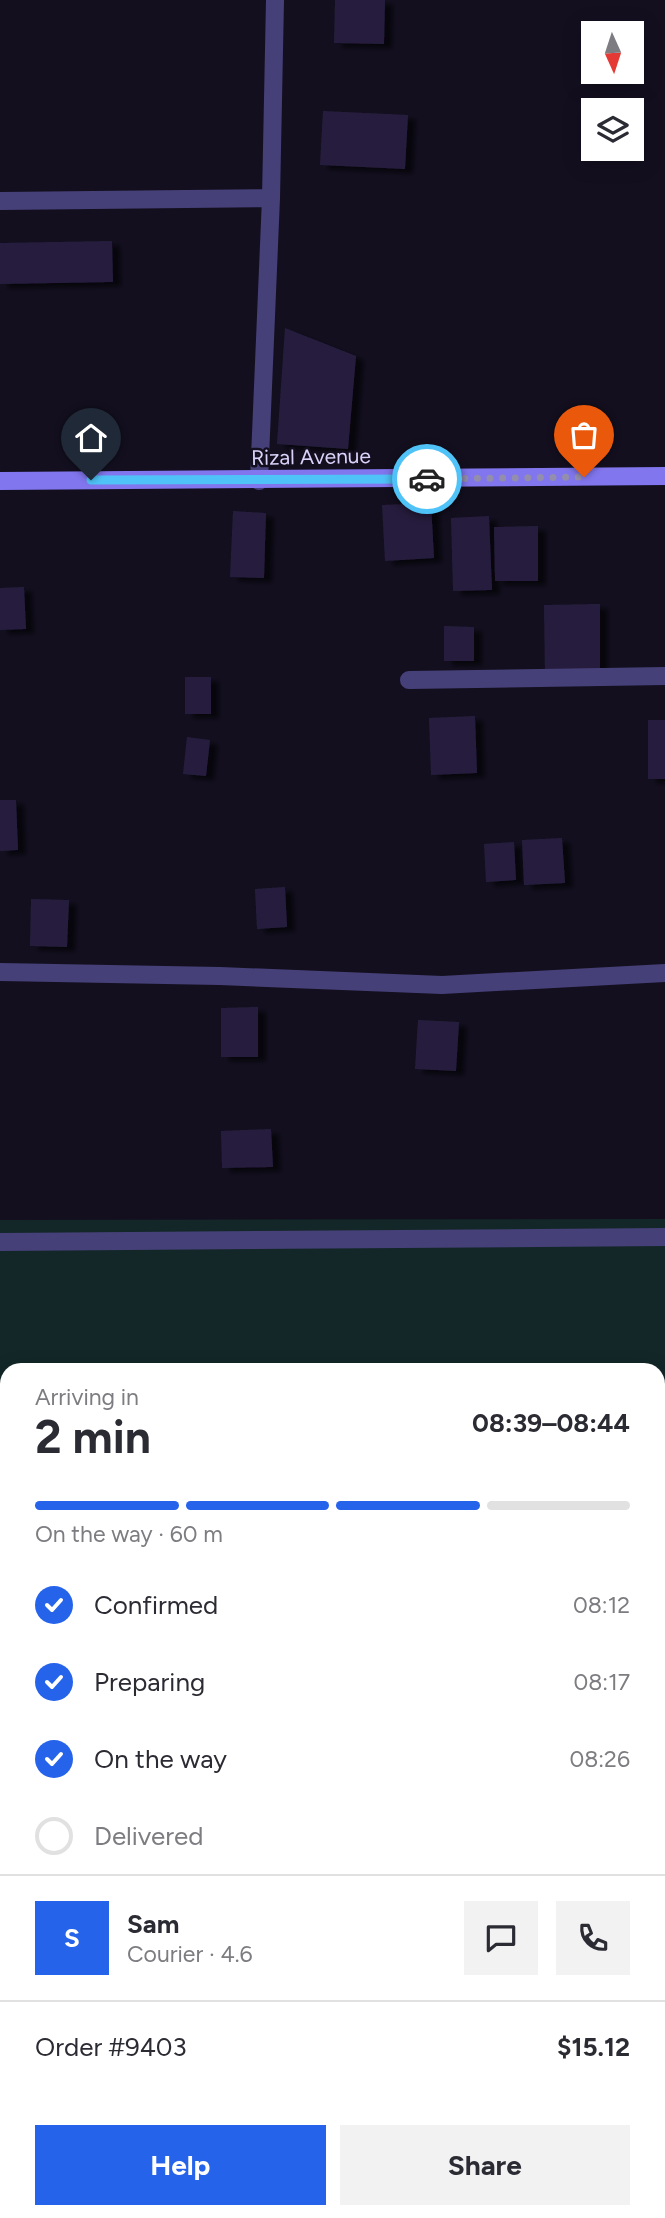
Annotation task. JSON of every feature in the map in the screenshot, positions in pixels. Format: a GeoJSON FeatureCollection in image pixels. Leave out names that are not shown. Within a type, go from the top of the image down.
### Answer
{"type":"FeatureCollection","features":[{"type":"Feature","properties":{"kind":"street"},"geometry":{"type":"LineString","coordinates":[[259,481],[271,198],[275,0]]}},
{"type":"Feature","properties":{"kind":"street"},"geometry":{"type":"LineString","coordinates":[[0,201],[271,198]]}},
{"type":"Feature","properties":{"kind":"street","name":"Rizal Avenue"},"geometry":{"type":"LineString","coordinates":[[0,481],[665,477]]}},
{"type":"Feature","properties":{"kind":"street"},"geometry":{"type":"LineString","coordinates":[[409,680],[665,676]]}},
{"type":"Feature","properties":{"kind":"street"},"geometry":{"type":"LineString","coordinates":[[0,972],[220,976],[442,985],[665,973]]}},
{"type":"Feature","properties":{"kind":"street"},"geometry":{"type":"LineString","coordinates":[[0,1242],[665,1237]]}},
{"type":"Feature","properties":{"kind":"green space"},"geometry":{"type":"Polygon","coordinates":[[[665,1219],[665,1363],[0,1363],[0,1220],[665,1219]]]}},
{"type":"Feature","properties":{"kind":"building"},"geometry":{"type":"Polygon","coordinates":[[[335,0],[385,0],[384,44],[334,43],[335,0]]]}},
{"type":"Feature","properties":{"kind":"building"},"geometry":{"type":"Polygon","coordinates":[[[323,111],[408,115],[405,169],[320,165],[323,111]]]}},
{"type":"Feature","properties":{"kind":"building"},"geometry":{"type":"Polygon","coordinates":[[[112,241],[113,282],[0,284],[0,243],[112,241]]]}},
{"type":"Feature","properties":{"kind":"building"},"geometry":{"type":"Polygon","coordinates":[[[285,328],[356,356],[348,449],[277,444],[285,328]]]}},
{"type":"Feature","properties":{"kind":"building"},"geometry":{"type":"Polygon","coordinates":[[[431,503],[434,558],[385,561],[382,505],[431,503]]]}},
{"type":"Feature","properties":{"kind":"building"},"geometry":{"type":"Polygon","coordinates":[[[233,511],[266,513],[264,578],[230,577],[233,511]]]}},
{"type":"Feature","properties":{"kind":"building"},"geometry":{"type":"Polygon","coordinates":[[[489,516],[492,590],[453,591],[451,518],[489,516]]]}},
{"type":"Feature","properties":{"kind":"building"},"geometry":{"type":"Polygon","coordinates":[[[538,526],[538,581],[495,581],[494,527],[538,526]]]}},
{"type":"Feature","properties":{"kind":"building"},"geometry":{"type":"Polygon","coordinates":[[[24,587],[26,629],[0,630],[0,588],[24,587]]]}},
{"type":"Feature","properties":{"kind":"building"},"geometry":{"type":"Polygon","coordinates":[[[600,604],[600,677],[545,677],[544,605],[600,604]]]}},
{"type":"Feature","properties":{"kind":"building"},"geometry":{"type":"Polygon","coordinates":[[[444,626],[474,627],[474,661],[444,661],[444,626]]]}},
{"type":"Feature","properties":{"kind":"building"},"geometry":{"type":"Polygon","coordinates":[[[185,677],[211,677],[211,714],[185,714],[185,677]]]}},
{"type":"Feature","properties":{"kind":"building"},"geometry":{"type":"Polygon","coordinates":[[[475,716],[477,773],[431,775],[429,718],[475,716]]]}},
{"type":"Feature","properties":{"kind":"building"},"geometry":{"type":"Polygon","coordinates":[[[648,720],[665,720],[665,779],[648,779],[648,720]]]}},
{"type":"Feature","properties":{"kind":"building"},"geometry":{"type":"Polygon","coordinates":[[[187,737],[210,740],[206,776],[183,774],[187,737]]]}},
{"type":"Feature","properties":{"kind":"building"},"geometry":{"type":"Polygon","coordinates":[[[0,800],[16,800],[18,850],[0,851],[0,800]]]}},
{"type":"Feature","properties":{"kind":"building"},"geometry":{"type":"Polygon","coordinates":[[[562,838],[565,883],[524,885],[522,840],[562,838]]]}},
{"type":"Feature","properties":{"kind":"building"},"geometry":{"type":"Polygon","coordinates":[[[514,842],[516,880],[486,882],[484,844],[514,842]]]}},
{"type":"Feature","properties":{"kind":"building"},"geometry":{"type":"Polygon","coordinates":[[[285,887],[287,927],[257,929],[255,889],[285,887]]]}},
{"type":"Feature","properties":{"kind":"building"},"geometry":{"type":"Polygon","coordinates":[[[31,899],[69,900],[67,947],[30,946],[31,899]]]}},
{"type":"Feature","properties":{"kind":"building"},"geometry":{"type":"Polygon","coordinates":[[[258,1007],[258,1057],[221,1057],[221,1008],[258,1007]]]}},
{"type":"Feature","properties":{"kind":"building"},"geometry":{"type":"Polygon","coordinates":[[[418,1020],[459,1022],[456,1071],[415,1069],[418,1020]]]}},
{"type":"Feature","properties":{"kind":"building"},"geometry":{"type":"Polygon","coordinates":[[[271,1129],[273,1167],[222,1168],[221,1131],[271,1129]]]}},
{"type":"Feature","properties":{"kind":"way so far"},"geometry":{"type":"LineString","coordinates":[[427,479],[584,477]]}},
{"type":"Feature","properties":{"kind":"route"},"geometry":{"type":"LineString","coordinates":[[91,480],[427,479]]}}]}
